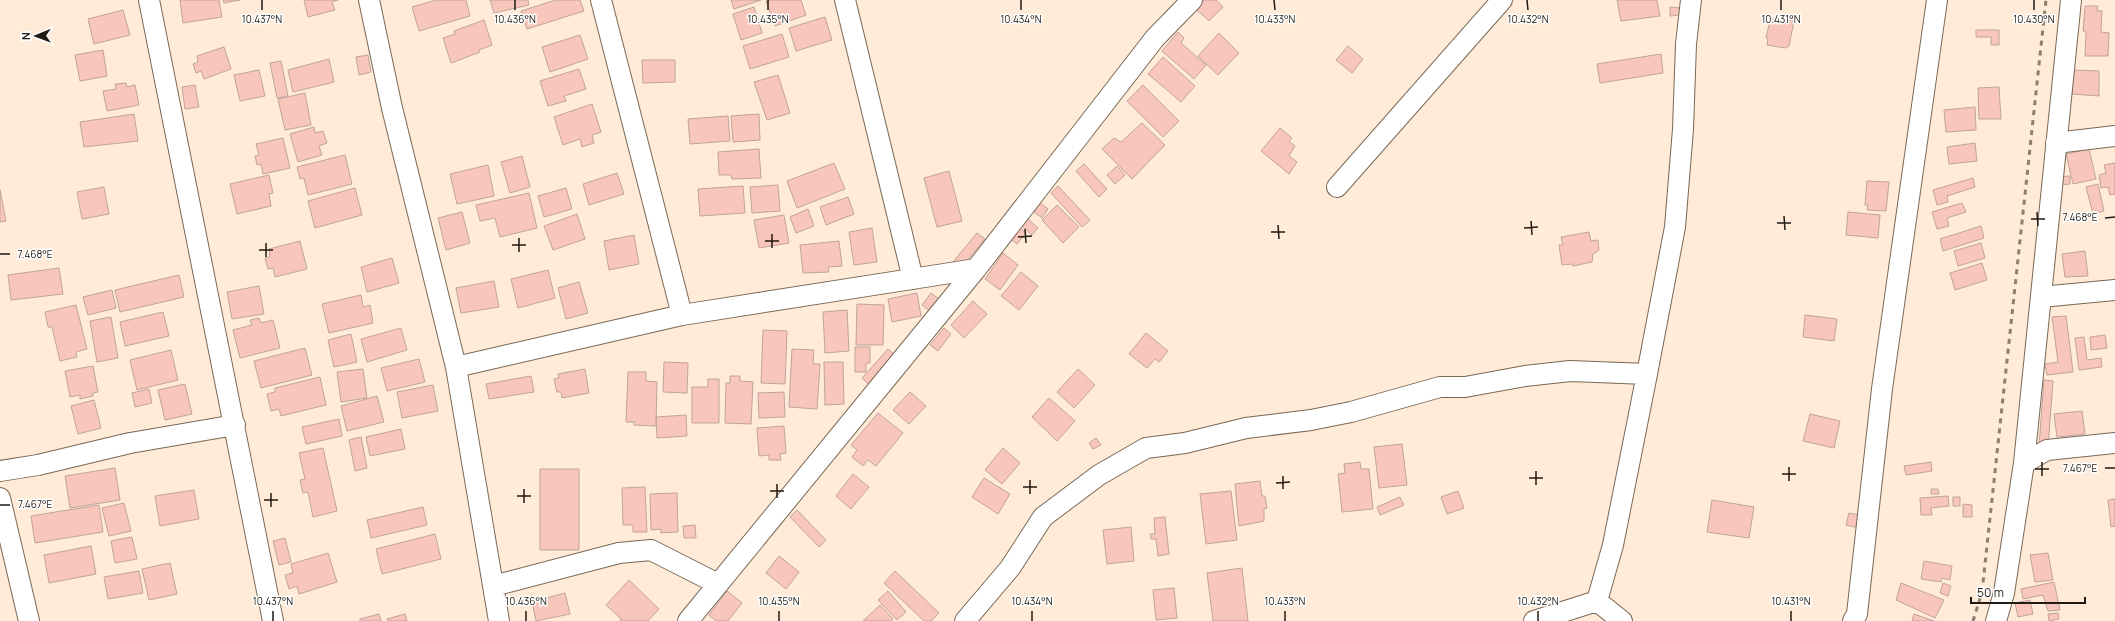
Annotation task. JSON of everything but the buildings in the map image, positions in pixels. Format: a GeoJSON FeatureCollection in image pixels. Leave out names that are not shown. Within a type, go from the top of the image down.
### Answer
{"type":"FeatureCollection","features":[{"type":"Feature","properties":{"kind":"street"},"geometry":{"type":"LineString","coordinates":[[149,0],[273,621]]}},
{"type":"Feature","properties":{"kind":"street"},"geometry":{"type":"LineString","coordinates":[[369,0],[392,108],[456,367],[499,621]]}},
{"type":"Feature","properties":{"kind":"street"},"geometry":{"type":"LineString","coordinates":[[601,0],[682,315]]}},
{"type":"Feature","properties":{"kind":"street"},"geometry":{"type":"LineString","coordinates":[[845,0],[913,279]]}},
{"type":"Feature","properties":{"kind":"street"},"geometry":{"type":"LineString","coordinates":[[688,621],[976,269],[1155,38],[1192,0]]}},
{"type":"Feature","properties":{"kind":"street"},"geometry":{"type":"LineString","coordinates":[[1337,187],[1502,0]]}},
{"type":"Feature","properties":{"kind":"street"},"geometry":{"type":"LineString","coordinates":[[1597,601],[1613,545],[1676,227],[1683,129],[1686,44],[1691,0]]}},
{"type":"Feature","properties":{"kind":"street"},"geometry":{"type":"LineString","coordinates":[[1853,621],[1857,614],[1882,389],[1937,0]]}},
{"type":"Feature","properties":{"kind":"street"},"geometry":{"type":"LineString","coordinates":[[1996,621],[2004,593],[2024,463],[2071,0]]}},
{"type":"Feature","properties":{"kind":"street"},"geometry":{"type":"LineString","coordinates":[[2056,143],[2115,136]]}},
{"type":"Feature","properties":{"kind":"street"},"geometry":{"type":"LineString","coordinates":[[456,367],[682,315],[976,269]]}},
{"type":"Feature","properties":{"kind":"street"},"geometry":{"type":"LineString","coordinates":[[2041,297],[2115,290]]}},
{"type":"Feature","properties":{"kind":"street"},"geometry":{"type":"LineString","coordinates":[[965,621],[1010,568],[1044,517],[1099,475],[1146,448],[1185,443],[1246,428],[1311,420],[1351,412],[1440,387],[1465,387],[1525,376],[1570,371],[1647,374]]}},
{"type":"Feature","properties":{"kind":"street"},"geometry":{"type":"LineString","coordinates":[[0,472],[130,444],[235,425]]}},
{"type":"Feature","properties":{"kind":"street"},"geometry":{"type":"LineString","coordinates":[[2024,463],[2047,450],[2115,443]]}},
{"type":"Feature","properties":{"kind":"street"},"geometry":{"type":"LineString","coordinates":[[0,498],[29,621]]}},
{"type":"Feature","properties":{"kind":"street"},"geometry":{"type":"LineString","coordinates":[[493,586],[619,553],[651,550],[718,584]]}},
{"type":"Feature","properties":{"kind":"street"},"geometry":{"type":"LineString","coordinates":[[1534,621],[1597,601]]}},
{"type":"Feature","properties":{"kind":"street"},"geometry":{"type":"LineString","coordinates":[[1597,601],[1622,621]]}},
{"type":"Feature","properties":{"kind":"railway"},"geometry":{"type":"LineString","coordinates":[[1973,621],[1982,592],[2046,0]]}}]}
